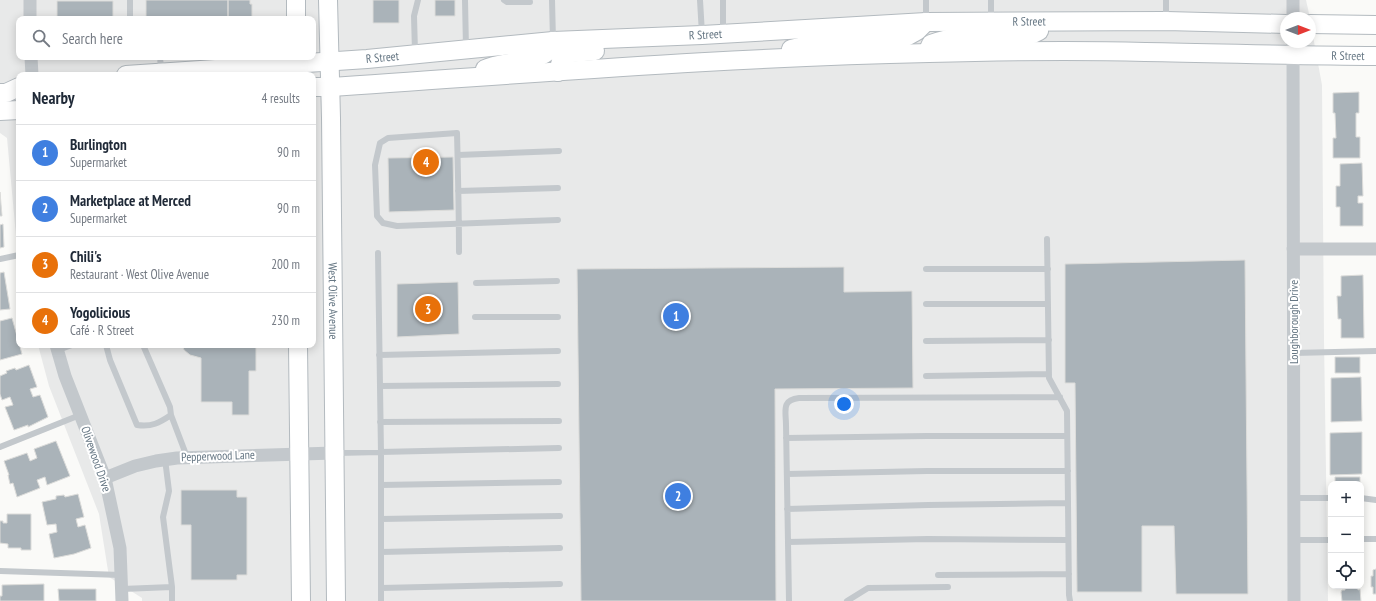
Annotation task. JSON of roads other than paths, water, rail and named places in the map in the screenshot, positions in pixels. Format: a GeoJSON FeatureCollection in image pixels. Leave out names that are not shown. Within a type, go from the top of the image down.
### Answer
{"type":"FeatureCollection","features":[{"type":"Feature","properties":{"kind":"street"},"geometry":{"type":"LineString","coordinates":[[30,0],[30,16]]}},
{"type":"Feature","properties":{"kind":"street"},"geometry":{"type":"LineString","coordinates":[[296,0],[296,16]]}},
{"type":"Feature","properties":{"kind":"street","name":"West Olive Avenue"},"geometry":{"type":"LineString","coordinates":[[328,0],[329,62],[322,87],[334,453],[336,601]]}},
{"type":"Feature","properties":{"kind":"street"},"geometry":{"type":"LineString","coordinates":[[1293,0],[1293,12]]}},
{"type":"Feature","properties":{"kind":"street","name":"R Street"},"geometry":{"type":"LineString","coordinates":[[136,72],[160,65],[296,65],[416,55],[553,41],[683,36],[926,22],[992,28],[1055,22],[1166,21],[1280,24]]}},
{"type":"Feature","properties":{"kind":"street"},"geometry":{"type":"LineString","coordinates":[[780,58],[786,52],[795,47],[839,42],[897,39],[908,36],[917,31],[926,22]]}},
{"type":"Feature","properties":{"kind":"street"},"geometry":{"type":"LineString","coordinates":[[1316,24],[1376,25]]}},
{"type":"Feature","properties":{"kind":"street"},"geometry":{"type":"LineString","coordinates":[[927,53],[931,44],[945,39],[992,28]]}},
{"type":"Feature","properties":{"kind":"street"},"geometry":{"type":"LineString","coordinates":[[558,72],[562,57],[572,53],[665,46],[683,36]]}},
{"type":"Feature","properties":{"kind":"street"},"geometry":{"type":"LineString","coordinates":[[475,77],[489,67],[540,57],[548,51],[553,41]]}},
{"type":"Feature","properties":{"kind":"street","name":"R Street"},"geometry":{"type":"LineString","coordinates":[[322,87],[780,58],[927,53],[1038,51],[1144,52],[1293,49],[1376,56]]}},
{"type":"Feature","properties":{"kind":"street","name":"Loughborough Drive"},"geometry":{"type":"LineString","coordinates":[[1293,49],[1294,601]]}},
{"type":"Feature","properties":{"kind":"street"},"geometry":{"type":"LineString","coordinates":[[31,60],[32,72]]}},
{"type":"Feature","properties":{"kind":"street"},"geometry":{"type":"LineString","coordinates":[[0,82],[16,80]]}},
{"type":"Feature","properties":{"kind":"street"},"geometry":{"type":"LineString","coordinates":[[0,93],[16,88]]}},
{"type":"Feature","properties":{"kind":"street"},"geometry":{"type":"LineString","coordinates":[[0,111],[16,110]]}},
{"type":"Feature","properties":{"kind":"street"},"geometry":{"type":"LineString","coordinates":[[1293,248],[1376,249]]}},
{"type":"Feature","properties":{"kind":"street","name":"Olivewood Drive"},"geometry":{"type":"LineString","coordinates":[[57,348],[65,376],[105,478],[120,548],[122,595]]}},
{"type":"Feature","properties":{"kind":"street"},"geometry":{"type":"LineString","coordinates":[[298,348],[300,601]]}},
{"type":"Feature","properties":{"kind":"street","name":"Pepperwood Lane"},"geometry":{"type":"LineString","coordinates":[[105,478],[135,466],[188,457],[334,453]]}},
{"type":"Feature","properties":{"kind":"lane"},"geometry":{"type":"LineString","coordinates":[[130,0],[130,16]]}},
{"type":"Feature","properties":{"kind":"lane"},"geometry":{"type":"LineString","coordinates":[[416,55],[414,16],[418,0]]}},
{"type":"Feature","properties":{"kind":"lane"},"geometry":{"type":"LineString","coordinates":[[464,0],[466,50]]}},
{"type":"Feature","properties":{"kind":"lane"},"geometry":{"type":"LineString","coordinates":[[504,0],[507,2],[530,2]]}},
{"type":"Feature","properties":{"kind":"lane"},"geometry":{"type":"LineString","coordinates":[[552,0],[553,41]]}},
{"type":"Feature","properties":{"kind":"lane"},"geometry":{"type":"LineString","coordinates":[[700,0],[702,35]]}},
{"type":"Feature","properties":{"kind":"lane"},"geometry":{"type":"LineString","coordinates":[[723,0],[723,33]]}},
{"type":"Feature","properties":{"kind":"lane"},"geometry":{"type":"LineString","coordinates":[[926,0],[926,22]]}},
{"type":"Feature","properties":{"kind":"lane"},"geometry":{"type":"LineString","coordinates":[[991,0],[992,28]]}},
{"type":"Feature","properties":{"kind":"lane"},"geometry":{"type":"LineString","coordinates":[[1166,0],[1166,21]]}},
{"type":"Feature","properties":{"kind":"lane"},"geometry":{"type":"LineString","coordinates":[[459,252],[459,224],[458,192],[458,155],[457,133],[388,138],[380,143],[375,165],[377,216],[383,223],[397,226],[459,224],[558,220]]}},
{"type":"Feature","properties":{"kind":"lane"},"geometry":{"type":"LineString","coordinates":[[458,155],[559,151]]}},
{"type":"Feature","properties":{"kind":"lane"},"geometry":{"type":"LineString","coordinates":[[458,192],[558,188]]}},
{"type":"Feature","properties":{"kind":"lane"},"geometry":{"type":"LineString","coordinates":[[1047,239],[1049,378],[1067,411],[1070,601]]}},
{"type":"Feature","properties":{"kind":"lane"},"geometry":{"type":"LineString","coordinates":[[378,253],[381,453],[381,601]]}},
{"type":"Feature","properties":{"kind":"lane"},"geometry":{"type":"LineString","coordinates":[[0,259],[16,256]]}},
{"type":"Feature","properties":{"kind":"lane"},"geometry":{"type":"LineString","coordinates":[[926,270],[1048,270]]}},
{"type":"Feature","properties":{"kind":"lane"},"geometry":{"type":"LineString","coordinates":[[476,283],[557,281]]}},
{"type":"Feature","properties":{"kind":"lane"},"geometry":{"type":"LineString","coordinates":[[926,304],[1048,304]]}},
{"type":"Feature","properties":{"kind":"lane"},"geometry":{"type":"LineString","coordinates":[[475,317],[558,317]]}},
{"type":"Feature","properties":{"kind":"lane"},"geometry":{"type":"LineString","coordinates":[[926,341],[1049,340]]}},
{"type":"Feature","properties":{"kind":"lane"},"geometry":{"type":"LineString","coordinates":[[107,348],[110,360],[137,425],[149,426],[171,416]]}},
{"type":"Feature","properties":{"kind":"lane"},"geometry":{"type":"LineString","coordinates":[[144,348],[170,407],[171,416],[188,457]]}},
{"type":"Feature","properties":{"kind":"lane"},"geometry":{"type":"LineString","coordinates":[[379,355],[558,351]]}},
{"type":"Feature","properties":{"kind":"lane"},"geometry":{"type":"LineString","coordinates":[[1294,353],[1376,351]]}},
{"type":"Feature","properties":{"kind":"lane"},"geometry":{"type":"LineString","coordinates":[[926,376],[1049,374]]}},
{"type":"Feature","properties":{"kind":"lane"},"geometry":{"type":"LineString","coordinates":[[380,386],[558,384]]}},
{"type":"Feature","properties":{"kind":"lane"},"geometry":{"type":"LineString","coordinates":[[789,601],[786,403],[793,399],[1060,397]]}},
{"type":"Feature","properties":{"kind":"lane"},"geometry":{"type":"LineString","coordinates":[[0,447],[80,415]]}},
{"type":"Feature","properties":{"kind":"lane"},"geometry":{"type":"LineString","coordinates":[[380,422],[559,421]]}},
{"type":"Feature","properties":{"kind":"lane"},"geometry":{"type":"LineString","coordinates":[[786,438],[1067,436]]}},
{"type":"Feature","properties":{"kind":"lane"},"geometry":{"type":"LineString","coordinates":[[334,453],[559,448]]}},
{"type":"Feature","properties":{"kind":"lane"},"geometry":{"type":"LineString","coordinates":[[165,460],[169,491],[163,517],[172,587],[172,601]]}},
{"type":"Feature","properties":{"kind":"lane"},"geometry":{"type":"LineString","coordinates":[[787,474],[1068,471]]}},
{"type":"Feature","properties":{"kind":"lane"},"geometry":{"type":"LineString","coordinates":[[381,485],[559,482]]}},
{"type":"Feature","properties":{"kind":"lane"},"geometry":{"type":"LineString","coordinates":[[1293,498],[1328,498]]}},
{"type":"Feature","properties":{"kind":"lane"},"geometry":{"type":"LineString","coordinates":[[1364,498],[1376,500]]}},
{"type":"Feature","properties":{"kind":"lane"},"geometry":{"type":"LineString","coordinates":[[787,508],[1068,503]]}},
{"type":"Feature","properties":{"kind":"lane"},"geometry":{"type":"LineString","coordinates":[[381,518],[560,516]]}},
{"type":"Feature","properties":{"kind":"lane"},"geometry":{"type":"LineString","coordinates":[[788,542],[928,539],[1068,540]]}},
{"type":"Feature","properties":{"kind":"lane"},"geometry":{"type":"LineString","coordinates":[[1364,540],[1376,539]]}},
{"type":"Feature","properties":{"kind":"lane"},"geometry":{"type":"LineString","coordinates":[[1293,540],[1328,540]]}},
{"type":"Feature","properties":{"kind":"lane"},"geometry":{"type":"LineString","coordinates":[[381,552],[560,548]]}},
{"type":"Feature","properties":{"kind":"lane"},"geometry":{"type":"LineString","coordinates":[[0,571],[121,575]]}},
{"type":"Feature","properties":{"kind":"lane"},"geometry":{"type":"LineString","coordinates":[[938,575],[1069,574]]}},
{"type":"Feature","properties":{"kind":"lane"},"geometry":{"type":"LineString","coordinates":[[381,588],[560,584]]}},
{"type":"Feature","properties":{"kind":"lane"},"geometry":{"type":"LineString","coordinates":[[122,595],[172,587]]}},
{"type":"Feature","properties":{"kind":"lane"},"geometry":{"type":"LineString","coordinates":[[848,601],[868,588],[948,587]]}},
{"type":"Feature","properties":{"kind":"place","name":"Yogolicious"},"geometry":{"type":"Point","coordinates":[426,162]}},
{"type":"Feature","properties":{"kind":"place","name":"Chili's"},"geometry":{"type":"Point","coordinates":[428,309]}},
{"type":"Feature","properties":{"kind":"place","name":"Burlington"},"geometry":{"type":"Point","coordinates":[676,316]}},
{"type":"Feature","properties":{"kind":"place","name":"Marketplace at Merced"},"geometry":{"type":"Point","coordinates":[678,496]}}]}
